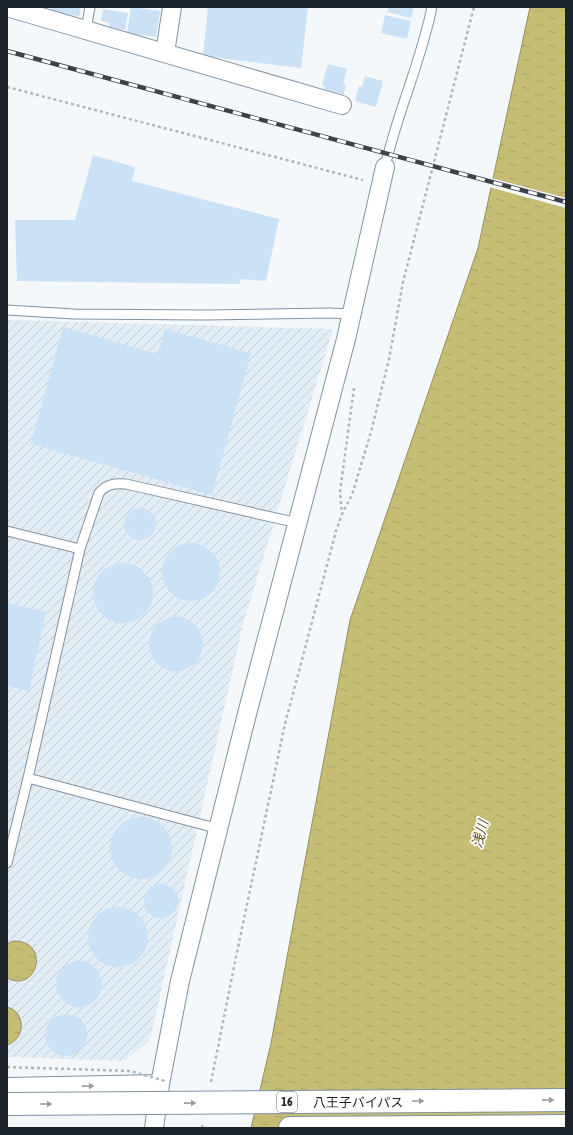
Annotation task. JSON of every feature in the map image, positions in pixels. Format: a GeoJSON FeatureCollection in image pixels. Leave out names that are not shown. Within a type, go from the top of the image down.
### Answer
{"type":"FeatureCollection","features":[{"type":"Feature","properties":{"kind":"highway","name":"八王子バイパス"},"geometry":{"type":"LineString","coordinates":[[7,1104],[566,1100]]}},
{"type":"Feature","properties":{"kind":"highway","name":"八王子バイパス"},"geometry":{"type":"LineString","coordinates":[[290,1128],[566,1126]]}},
{"type":"Feature","properties":{"kind":"street"},"geometry":{"type":"LineString","coordinates":[[7,7],[342,105]]}},
{"type":"Feature","properties":{"kind":"street"},"geometry":{"type":"LineString","coordinates":[[165,53],[172,7]]}},
{"type":"Feature","properties":{"kind":"street"},"geometry":{"type":"LineString","coordinates":[[154,1128],[160,1084],[180,982],[248,710],[352,314],[385,167]]}},
{"type":"Feature","properties":{"kind":"street"},"geometry":{"type":"LineString","coordinates":[[7,1087],[160,1084]]}},
{"type":"Feature","properties":{"kind":"lane"},"geometry":{"type":"LineString","coordinates":[[86,30],[90,7]]}},
{"type":"Feature","properties":{"kind":"lane"},"geometry":{"type":"LineString","coordinates":[[385,167],[421,51],[432,7]]}},
{"type":"Feature","properties":{"kind":"lane"},"geometry":{"type":"LineString","coordinates":[[7,310],[74,314],[352,314]]}},
{"type":"Feature","properties":{"kind":"lane"},"geometry":{"type":"LineString","coordinates":[[7,863],[28,778],[80,549],[99,493],[104,488],[118,483],[126,484],[298,523]]}},
{"type":"Feature","properties":{"kind":"lane"},"geometry":{"type":"LineString","coordinates":[[7,531],[80,549]]}},
{"type":"Feature","properties":{"kind":"lane"},"geometry":{"type":"LineString","coordinates":[[28,778],[219,829]]}},
{"type":"Feature","properties":{"kind":"path"},"geometry":{"type":"LineString","coordinates":[[210,1085],[285,724],[336,531],[342,514],[352,495],[371,432],[389,359],[403,282],[474,7]]}},
{"type":"Feature","properties":{"kind":"path"},"geometry":{"type":"LineString","coordinates":[[7,88],[368,182]]}},
{"type":"Feature","properties":{"kind":"path"},"geometry":{"type":"LineString","coordinates":[[342,514],[340,492],[355,381]]}},
{"type":"Feature","properties":{"kind":"path"},"geometry":{"type":"LineString","coordinates":[[202,1128],[203,1121]]}},
{"type":"Feature","properties":{"kind":"shaded area"},"geometry":{"type":"Polygon","coordinates":[[[7,320],[333,329],[243,624],[150,1040],[125,1061],[7,1057],[7,320]]]}},
{"type":"Feature","properties":{"kind":"water","name":"浅川"},"geometry":{"type":"Polygon","coordinates":[[[530,7],[566,7],[566,1128],[251,1128],[271,1043],[350,620],[478,248],[530,7]]]}},
{"type":"Feature","properties":{"kind":"water"},"geometry":{"type":"Polygon","coordinates":[[[13,941],[25,943],[32,949],[36,956],[36,965],[33,973],[26,979],[18,981],[7,978],[7,944],[13,941]]]}},
{"type":"Feature","properties":{"kind":"water"},"geometry":{"type":"Polygon","coordinates":[[[7,1007],[18,1014],[21,1026],[18,1037],[7,1045],[7,1007]]]}},
{"type":"Feature","properties":{"kind":"pier"},"geometry":{"type":"Polygon","coordinates":[[[491,178],[566,198],[566,208],[489,187],[491,178]]]}},
{"type":"Feature","properties":{"kind":"building"},"geometry":{"type":"Polygon","coordinates":[[[51,7],[81,7],[79,16],[51,12],[51,7]]]}},
{"type":"Feature","properties":{"kind":"building"},"geometry":{"type":"Polygon","coordinates":[[[131,7],[160,11],[156,37],[127,33],[131,7]]]}},
{"type":"Feature","properties":{"kind":"building"},"geometry":{"type":"Polygon","coordinates":[[[208,7],[308,7],[301,68],[203,56],[208,7]]]}},
{"type":"Feature","properties":{"kind":"building"},"geometry":{"type":"Polygon","coordinates":[[[389,7],[414,7],[411,18],[387,12],[389,7]]]}},
{"type":"Feature","properties":{"kind":"building"},"geometry":{"type":"Polygon","coordinates":[[[103,9],[128,13],[125,30],[109,27],[110,23],[101,21],[103,9]]]}},
{"type":"Feature","properties":{"kind":"building"},"geometry":{"type":"Polygon","coordinates":[[[385,15],[411,21],[407,39],[381,33],[385,15]]]}},
{"type":"Feature","properties":{"kind":"building"},"geometry":{"type":"Polygon","coordinates":[[[328,64],[347,69],[343,84],[346,85],[342,100],[323,94],[325,86],[322,85],[328,64]]]}},
{"type":"Feature","properties":{"kind":"building"},"geometry":{"type":"Polygon","coordinates":[[[365,76],[383,81],[376,107],[355,101],[359,86],[362,87],[365,76]]]}},
{"type":"Feature","properties":{"kind":"building"},"geometry":{"type":"Polygon","coordinates":[[[93,155],[135,167],[132,181],[279,219],[266,281],[239,279],[240,284],[17,281],[15,220],[75,220],[93,155]]]}},
{"type":"Feature","properties":{"kind":"building"},"geometry":{"type":"Polygon","coordinates":[[[63,327],[158,354],[165,329],[251,353],[212,495],[31,444],[63,327]]]}},
{"type":"Feature","properties":{"kind":"building"},"geometry":{"type":"Polygon","coordinates":[[[137,508],[143,508],[152,512],[156,524],[152,536],[143,540],[137,540],[128,536],[124,527],[124,521],[128,512],[137,508]]]}},
{"type":"Feature","properties":{"kind":"building"},"geometry":{"type":"Polygon","coordinates":[[[191,543],[202,545],[215,556],[218,561],[220,572],[218,583],[207,596],[202,599],[191,601],[180,599],[167,588],[164,583],[162,572],[164,561],[175,548],[180,545],[191,543]]]}},
{"type":"Feature","properties":{"kind":"building"},"geometry":{"type":"Polygon","coordinates":[[[123,563],[140,568],[148,576],[153,593],[148,610],[140,618],[123,623],[106,618],[98,610],[93,593],[98,576],[106,568],[123,563]]]}},
{"type":"Feature","properties":{"kind":"building"},"geometry":{"type":"Polygon","coordinates":[[[7,603],[46,612],[29,691],[7,686],[7,603]]]}},
{"type":"Feature","properties":{"kind":"building"},"geometry":{"type":"Polygon","coordinates":[[[171,617],[181,617],[191,621],[199,629],[203,639],[203,649],[199,659],[191,667],[181,671],[171,671],[161,667],[153,659],[149,649],[149,639],[153,629],[161,621],[171,617]]]}},
{"type":"Feature","properties":{"kind":"building"},"geometry":{"type":"Polygon","coordinates":[[[141,817],[153,819],[163,826],[170,836],[172,848],[170,860],[163,870],[153,877],[141,879],[129,877],[119,870],[112,860],[110,848],[112,836],[119,826],[129,819],[141,817]]]}},
{"type":"Feature","properties":{"kind":"building"},"geometry":{"type":"Polygon","coordinates":[[[158,884],[164,884],[173,889],[177,895],[177,907],[173,913],[164,918],[158,918],[149,913],[144,904],[144,898],[149,889],[158,884]]]}},
{"type":"Feature","properties":{"kind":"building"},"geometry":{"type":"Polygon","coordinates":[[[118,907],[134,912],[139,916],[143,921],[148,937],[143,953],[139,958],[134,962],[118,967],[102,962],[97,958],[93,953],[88,937],[93,921],[97,916],[102,912],[118,907]]]}},
{"type":"Feature","properties":{"kind":"building"},"geometry":{"type":"Polygon","coordinates":[[[84,961],[96,967],[101,975],[101,993],[96,1001],[88,1006],[74,1007],[62,1001],[57,993],[56,979],[62,967],[70,962],[84,961]]]}},
{"type":"Feature","properties":{"kind":"building"},"geometry":{"type":"Polygon","coordinates":[[[66,1014],[81,1020],[87,1035],[81,1050],[66,1056],[51,1050],[45,1035],[51,1020],[66,1014]]]}},
{"type":"Feature","properties":{"kind":"railway"},"geometry":{"type":"LineString","coordinates":[[7,51],[566,202]]}}]}
